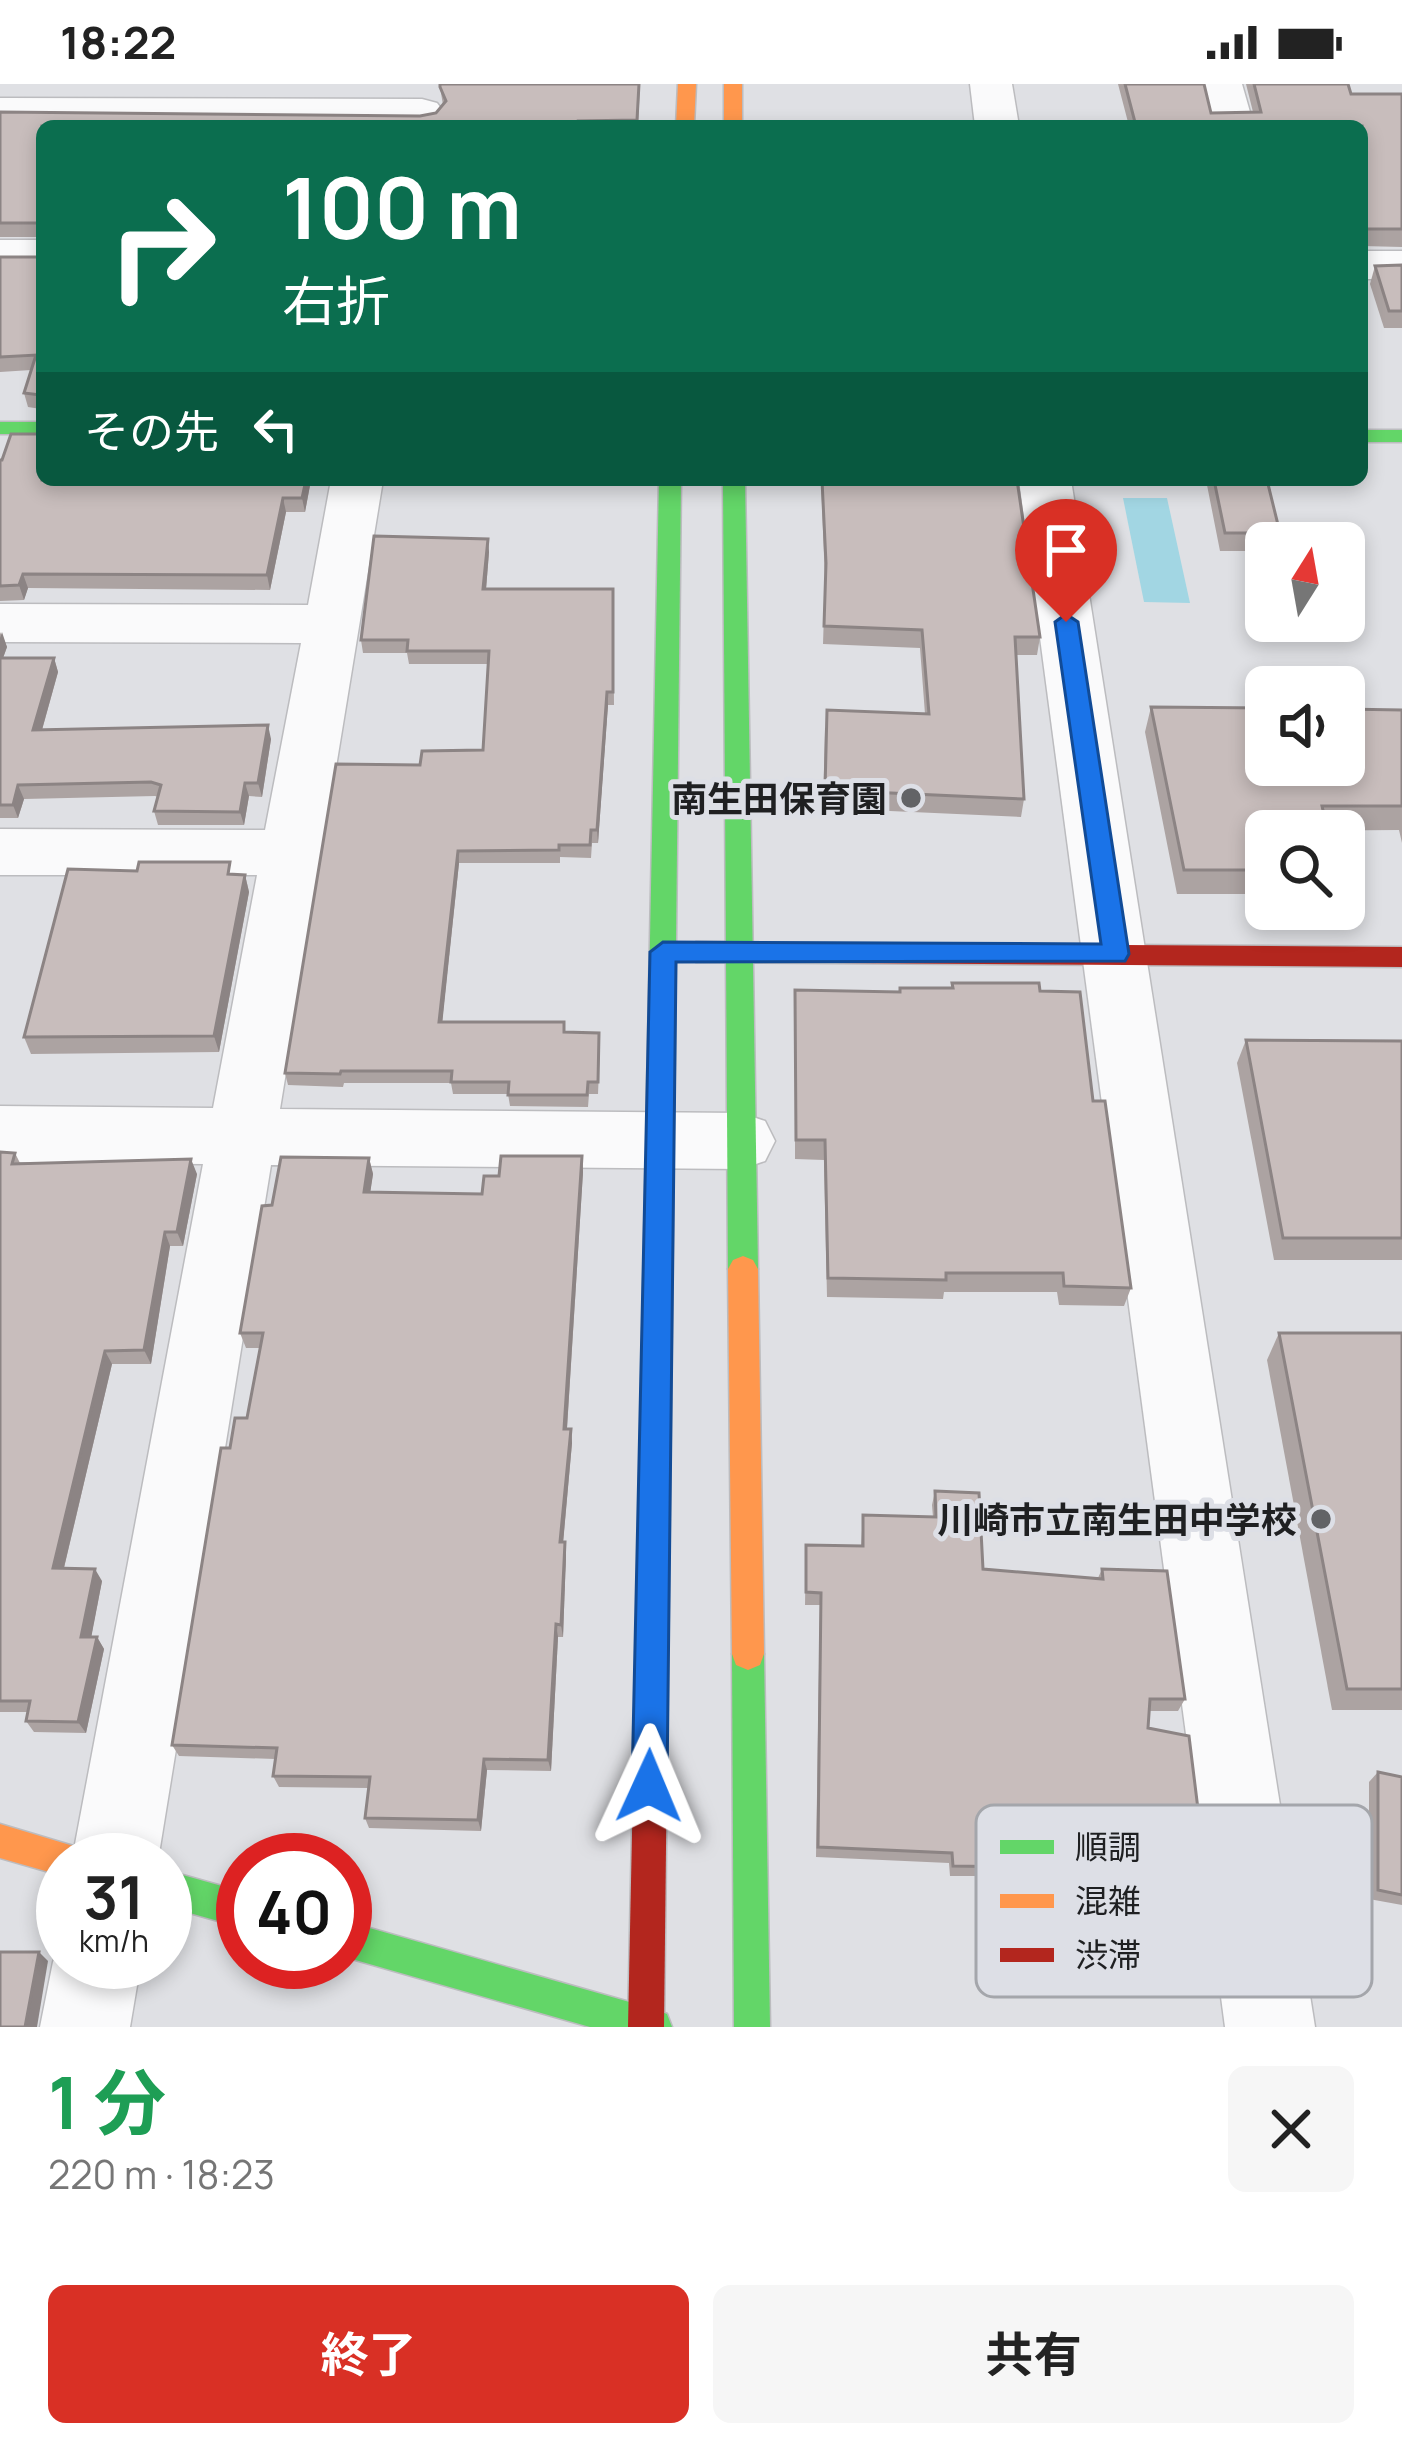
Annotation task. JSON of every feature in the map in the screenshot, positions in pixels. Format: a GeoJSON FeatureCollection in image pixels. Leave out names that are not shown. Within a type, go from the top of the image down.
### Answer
{"type":"FeatureCollection","features":[{"type":"Feature","properties":{"kind":"street"},"geometry":{"type":"LineString","coordinates":[[685,120],[687,84]]}},
{"type":"Feature","properties":{"kind":"street"},"geometry":{"type":"LineString","coordinates":[[733,84],[733,120]]}},
{"type":"Feature","properties":{"kind":"street"},"geometry":{"type":"LineString","coordinates":[[991,84],[996,120]]}},
{"type":"Feature","properties":{"kind":"street"},"geometry":{"type":"LineString","coordinates":[[1221,84],[1230,120]]}},
{"type":"Feature","properties":{"kind":"street"},"geometry":{"type":"LineString","coordinates":[[0,111],[423,108]]}},
{"type":"Feature","properties":{"kind":"street"},"geometry":{"type":"LineString","coordinates":[[0,254],[36,254]]}},
{"type":"Feature","properties":{"kind":"street"},"geometry":{"type":"LineString","coordinates":[[1368,265],[1402,265]]}},
{"type":"Feature","properties":{"kind":"street"},"geometry":{"type":"LineString","coordinates":[[0,428],[36,428]]}},
{"type":"Feature","properties":{"kind":"street"},"geometry":{"type":"LineString","coordinates":[[1368,436],[1402,436]]}},
{"type":"Feature","properties":{"kind":"street"},"geometry":{"type":"LineString","coordinates":[[120,1833],[356,486]]}},
{"type":"Feature","properties":{"kind":"street"},"geometry":{"type":"LineString","coordinates":[[372,1948],[649,2026],[670,486]]}},
{"type":"Feature","properties":{"kind":"street"},"geometry":{"type":"LineString","coordinates":[[734,486],[752,2027]]}},
{"type":"Feature","properties":{"kind":"street"},"geometry":{"type":"LineString","coordinates":[[1046,486],[1238,1805]]}},
{"type":"Feature","properties":{"kind":"street"},"geometry":{"type":"LineString","coordinates":[[0,622],[333,624]]}},
{"type":"Feature","properties":{"kind":"street"},"geometry":{"type":"LineString","coordinates":[[0,852],[292,854]]}},
{"type":"Feature","properties":{"kind":"street"},"geometry":{"type":"LineString","coordinates":[[663,952],[1402,957]]}},
{"type":"Feature","properties":{"kind":"street"},"geometry":{"type":"LineString","coordinates":[[0,1134],[741,1141]]}},
{"type":"Feature","properties":{"kind":"street"},"geometry":{"type":"LineString","coordinates":[[0,1840],[36,1851]]}},
{"type":"Feature","properties":{"kind":"street"},"geometry":{"type":"LineString","coordinates":[[85,2027],[92,1989]]}},
{"type":"Feature","properties":{"kind":"street"},"geometry":{"type":"LineString","coordinates":[[1266,1997],[1270,2027]]}},
{"type":"Feature","properties":{"kind":"water"},"geometry":{"type":"Polygon","coordinates":[[[1123,498],[1167,498],[1190,603],[1144,602],[1123,498]]]}},
{"type":"Feature","properties":{"kind":"building"},"geometry":{"type":"Polygon","coordinates":[[[639,84],[637,120],[36,120],[36,223],[0,223],[0,112],[420,116],[436,113],[446,101],[440,87],[639,84]]]}},
{"type":"Feature","properties":{"kind":"building"},"geometry":{"type":"Polygon","coordinates":[[[1125,84],[1204,84],[1211,113],[1261,112],[1254,84],[1348,84],[1351,94],[1402,94],[1402,229],[1368,229],[1368,120],[1134,120],[1125,84]]]}},
{"type":"Feature","properties":{"kind":"building"},"geometry":{"type":"Polygon","coordinates":[[[0,257],[36,257],[36,355],[0,357],[0,257]]]}},
{"type":"Feature","properties":{"kind":"building"},"geometry":{"type":"Polygon","coordinates":[[[1402,265],[1402,311],[1389,311],[1375,266],[1402,265]]]}},
{"type":"Feature","properties":{"kind":"building"},"geometry":{"type":"Polygon","coordinates":[[[36,355],[36,394],[24,393],[36,355]]]}},
{"type":"Feature","properties":{"kind":"building"},"geometry":{"type":"Polygon","coordinates":[[[11,434],[36,434],[36,486],[305,486],[302,498],[283,498],[267,575],[23,574],[19,585],[0,586],[0,460],[11,434]]]}},
{"type":"Feature","properties":{"kind":"building"},"geometry":{"type":"Polygon","coordinates":[[[822,486],[1018,486],[1040,637],[1015,637],[1024,799],[825,790],[827,710],[929,714],[922,630],[824,626],[822,486]]]}},
{"type":"Feature","properties":{"kind":"building"},"geometry":{"type":"Polygon","coordinates":[[[1215,486],[1268,486],[1277,522],[1245,522],[1245,533],[1225,533],[1215,486]]]}},
{"type":"Feature","properties":{"kind":"building"},"geometry":{"type":"Polygon","coordinates":[[[374,536],[488,539],[483,589],[613,589],[613,692],[607,692],[597,830],[591,830],[590,845],[559,845],[559,850],[458,851],[439,1022],[564,1022],[564,1032],[599,1033],[598,1082],[588,1082],[587,1095],[508,1095],[509,1082],[451,1082],[452,1071],[285,1073],[336,764],[420,765],[422,751],[483,750],[489,651],[407,651],[408,640],[361,640],[374,536]]]}},
{"type":"Feature","properties":{"kind":"building"},"geometry":{"type":"Polygon","coordinates":[[[0,658],[54,658],[33,730],[268,725],[258,783],[245,783],[240,812],[154,811],[161,785],[151,782],[18,785],[13,805],[0,805],[0,658]]]}},
{"type":"Feature","properties":{"kind":"building"},"geometry":{"type":"Polygon","coordinates":[[[1151,707],[1245,708],[1245,786],[1365,786],[1365,709],[1402,710],[1402,806],[1245,810],[1245,870],[1184,870],[1151,707]]]}},
{"type":"Feature","properties":{"kind":"building"},"geometry":{"type":"Polygon","coordinates":[[[139,862],[230,862],[228,874],[245,875],[214,1036],[24,1037],[68,869],[137,871],[139,862]]]}},
{"type":"Feature","properties":{"kind":"building"},"geometry":{"type":"Polygon","coordinates":[[[952,983],[1039,983],[1040,991],[1080,992],[1093,1101],[1105,1101],[1131,1288],[1064,1286],[1063,1273],[946,1273],[946,1280],[828,1278],[825,1140],[796,1140],[795,990],[900,992],[900,988],[953,988],[952,983]]]}},
{"type":"Feature","properties":{"kind":"building"},"geometry":{"type":"Polygon","coordinates":[[[1246,1040],[1402,1041],[1402,1238],[1283,1238],[1246,1040]]]}},
{"type":"Feature","properties":{"kind":"building"},"geometry":{"type":"Polygon","coordinates":[[[0,1152],[15,1153],[12,1164],[191,1159],[177,1232],[165,1232],[144,1350],[105,1351],[53,1568],[95,1569],[81,1637],[97,1637],[78,1722],[26,1721],[30,1701],[0,1701],[0,1152]]]}},
{"type":"Feature","properties":{"kind":"building"},"geometry":{"type":"Polygon","coordinates":[[[501,1156],[582,1156],[564,1429],[571,1429],[560,1542],[565,1542],[561,1625],[556,1624],[548,1760],[484,1759],[478,1820],[365,1818],[370,1777],[273,1776],[277,1748],[172,1745],[221,1448],[230,1448],[235,1418],[247,1418],[263,1333],[240,1333],[262,1206],[272,1205],[281,1157],[369,1158],[364,1192],[482,1194],[484,1176],[499,1176],[501,1156]]]}},
{"type":"Feature","properties":{"kind":"building"},"geometry":{"type":"Polygon","coordinates":[[[1279,1333],[1402,1333],[1402,1689],[1347,1689],[1279,1333]]]}},
{"type":"Feature","properties":{"kind":"building"},"geometry":{"type":"Polygon","coordinates":[[[935,1491],[979,1493],[983,1569],[1103,1579],[1102,1569],[1167,1571],[1185,1699],[1150,1699],[1148,1728],[1189,1736],[1197,1805],[976,1805],[976,1866],[953,1866],[952,1853],[818,1847],[821,1593],[806,1592],[806,1545],[863,1546],[863,1515],[936,1517],[935,1491]]]}},
{"type":"Feature","properties":{"kind":"building"},"geometry":{"type":"Polygon","coordinates":[[[1378,1772],[1402,1777],[1402,1895],[1378,1890],[1378,1772]]]}},
{"type":"Feature","properties":{"kind":"building"},"geometry":{"type":"Polygon","coordinates":[[[0,1952],[36,1952],[25,2027],[0,2027],[0,1952]]]}},
{"type":"Feature","properties":{"kind":"traffic: fast"},"geometry":{"type":"LineString","coordinates":[[0,428],[36,428]]}},
{"type":"Feature","properties":{"kind":"traffic: fast"},"geometry":{"type":"LineString","coordinates":[[1368,436],[1402,436]]}},
{"type":"Feature","properties":{"kind":"traffic: fast"},"geometry":{"type":"LineString","coordinates":[[656,1399],[670,486]]}},
{"type":"Feature","properties":{"kind":"traffic: fast"},"geometry":{"type":"LineString","coordinates":[[734,486],[743,1269]]}},
{"type":"Feature","properties":{"kind":"traffic: fast"},"geometry":{"type":"LineString","coordinates":[[748,1654],[752,2027]]}},
{"type":"Feature","properties":{"kind":"traffic: fast"},"geometry":{"type":"LineString","coordinates":[[192,1896],[216,1902]]}},
{"type":"Feature","properties":{"kind":"traffic: fast"},"geometry":{"type":"LineString","coordinates":[[372,1947],[654,2027]]}},
{"type":"Feature","properties":{"kind":"traffic: slow"},"geometry":{"type":"LineString","coordinates":[[685,120],[687,84]]}},
{"type":"Feature","properties":{"kind":"traffic: slow"},"geometry":{"type":"LineString","coordinates":[[733,84],[733,120]]}},
{"type":"Feature","properties":{"kind":"traffic: slow"},"geometry":{"type":"LineString","coordinates":[[743,1269],[748,1654]]}},
{"type":"Feature","properties":{"kind":"traffic: slow"},"geometry":{"type":"LineString","coordinates":[[0,1841],[36,1851]]}},
{"type":"Feature","properties":{"kind":"traffic: jam"},"geometry":{"type":"LineString","coordinates":[[696,952],[1402,957]]}},
{"type":"Feature","properties":{"kind":"traffic: jam"},"geometry":{"type":"LineString","coordinates":[[646,2027],[656,1399]]}},
{"type":"Feature","properties":{"kind":"place","name":"南生田保育園"},"geometry":{"type":"Point","coordinates":[911,798]}},
{"type":"Feature","properties":{"kind":"place","name":"川崎市立南生田中学校"},"geometry":{"type":"Point","coordinates":[1321,1519]}},
{"type":"Feature","properties":{"kind":"route"},"geometry":{"type":"LineString","coordinates":[[649,1786],[663,952],[1116,954],[1066,622]]}}]}
